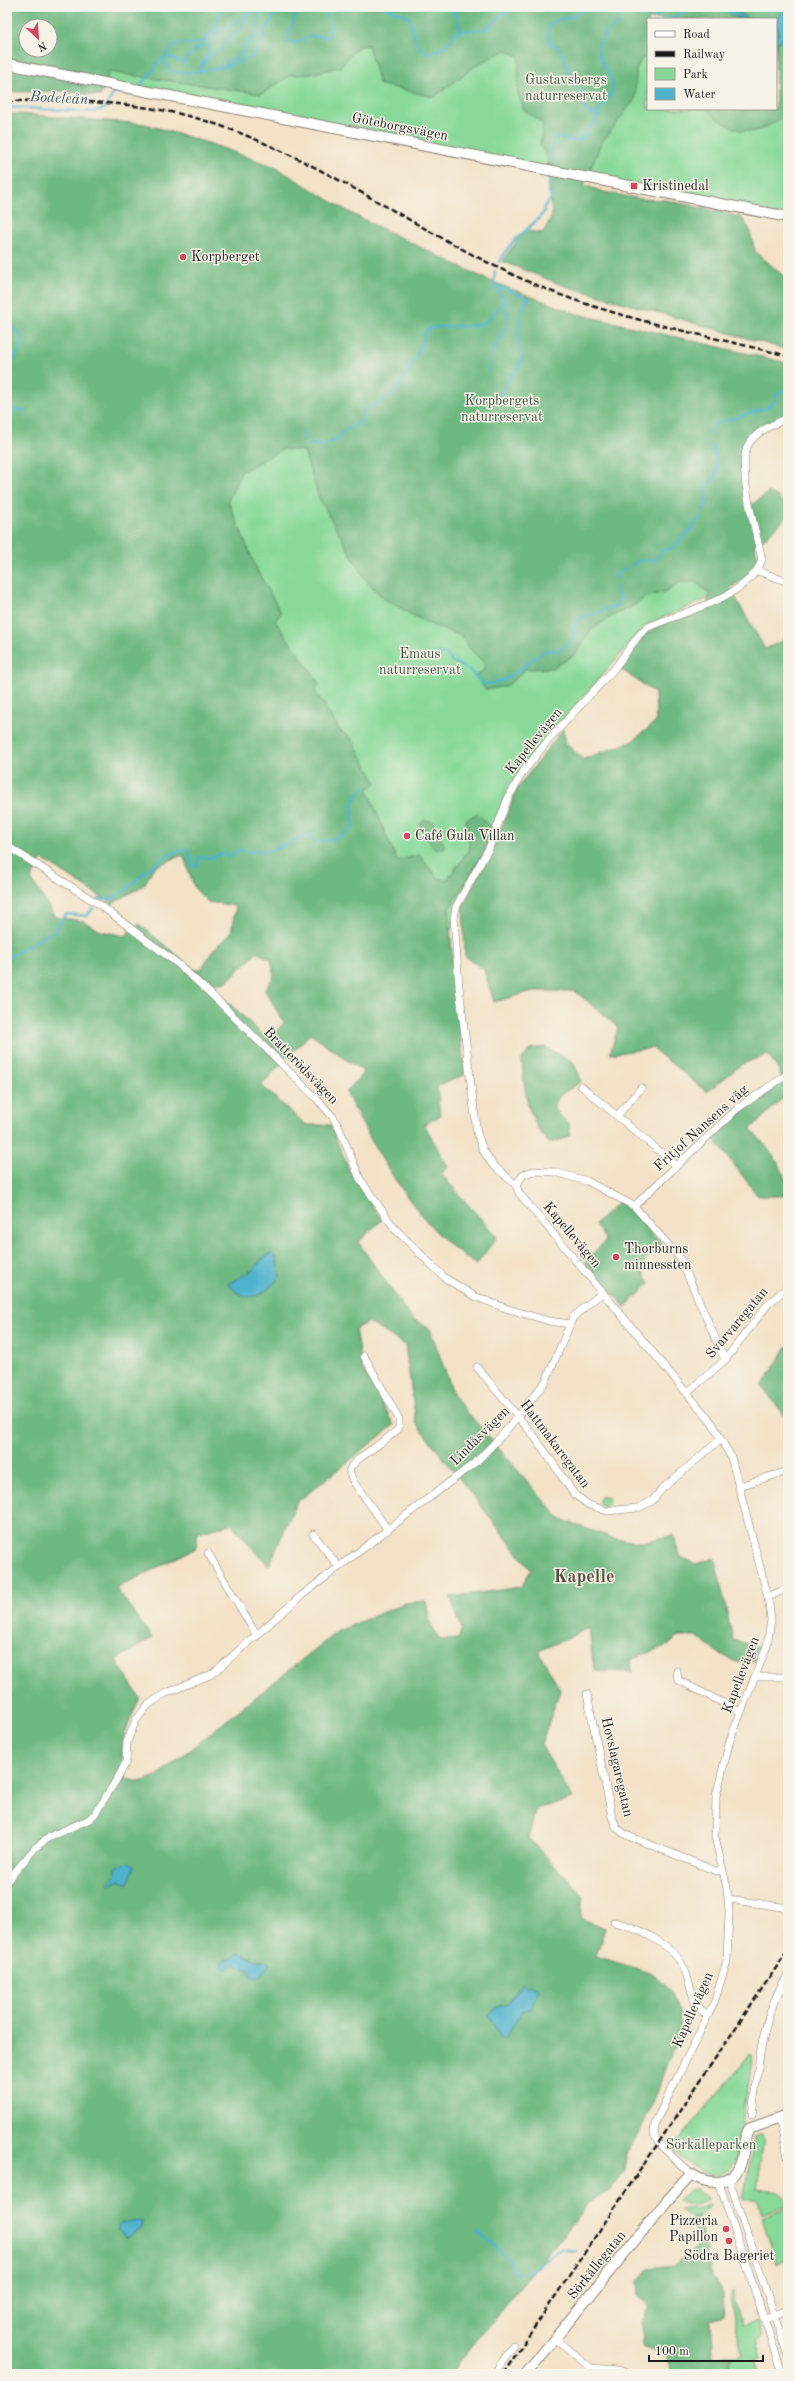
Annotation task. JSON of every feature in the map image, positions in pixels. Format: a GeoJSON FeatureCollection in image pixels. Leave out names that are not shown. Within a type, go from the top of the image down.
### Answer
{"type":"FeatureCollection","features":[{"type":"Feature","properties":{"kind":"street","name":"Göteborgsvägen"},"geometry":{"type":"LineString","coordinates":[[7,64],[788,217]]}},
{"type":"Feature","properties":{"kind":"street"},"geometry":{"type":"LineString","coordinates":[[788,418],[758,434],[746,451],[746,477],[762,560],[758,571],[788,582]]}},
{"type":"Feature","properties":{"kind":"street","name":"Kapellevägen"},"geometry":{"type":"LineString","coordinates":[[691,2174],[673,2160],[657,2141],[654,2134],[655,2123],[719,1990],[727,1962],[728,1899],[715,1836],[716,1796],[726,1754],[741,1712],[757,1677],[771,1630],[768,1596],[731,1457],[712,1423],[688,1392],[519,1193],[516,1185],[492,1164],[483,1150],[477,1133],[472,1108],[457,963],[454,918],[456,907],[488,848],[508,798],[523,772],[550,738],[614,668],[639,635],[648,627],[741,587],[758,571]]}},
{"type":"Feature","properties":{"kind":"street","name":"Bratterödsvägen"},"geometry":{"type":"LineString","coordinates":[[7,846],[112,914],[178,964],[214,997],[312,1094],[333,1117],[360,1179],[395,1229],[446,1278],[474,1296],[506,1308],[549,1321],[570,1324]]}},
{"type":"Feature","properties":{"kind":"street","name":"Fritjof Nansens väg"},"geometry":{"type":"LineString","coordinates":[[634,1206],[738,1108],[788,1074]]}},
{"type":"Feature","properties":{"kind":"street"},"geometry":{"type":"LineString","coordinates":[[581,1086],[677,1166]]}},
{"type":"Feature","properties":{"kind":"street"},"geometry":{"type":"LineString","coordinates":[[617,1116],[641,1088]]}},
{"type":"Feature","properties":{"kind":"street"},"geometry":{"type":"LineString","coordinates":[[516,1185],[524,1174],[533,1171],[554,1172],[587,1181],[634,1206],[680,1258],[725,1360]]}},
{"type":"Feature","properties":{"kind":"street","name":"Svarvaregatan"},"geometry":{"type":"LineString","coordinates":[[688,1392],[725,1360],[768,1304],[788,1287]]}},
{"type":"Feature","properties":{"kind":"street","name":"Lindåsvägen"},"geometry":{"type":"LineString","coordinates":[[7,1881],[36,1847],[51,1836],[88,1820],[94,1814],[126,1762],[127,1742],[130,1734],[136,1720],[148,1705],[164,1694],[212,1674],[301,1596],[466,1471],[518,1417],[546,1381],[573,1317],[603,1292]]}},
{"type":"Feature","properties":{"kind":"street"},"geometry":{"type":"LineString","coordinates":[[364,1356],[399,1419],[399,1428],[350,1467],[349,1472],[353,1481],[388,1530]]}},
{"type":"Feature","properties":{"kind":"street","name":"Hattmakaregatan"},"geometry":{"type":"LineString","coordinates":[[477,1367],[518,1417],[574,1494],[589,1505],[607,1511],[638,1508],[652,1501],[668,1484],[721,1439]]}},
{"type":"Feature","properties":{"kind":"street"},"geometry":{"type":"LineString","coordinates":[[739,1486],[788,1471]]}},
{"type":"Feature","properties":{"kind":"street"},"geometry":{"type":"LineString","coordinates":[[313,1534],[338,1567]]}},
{"type":"Feature","properties":{"kind":"street"},"geometry":{"type":"LineString","coordinates":[[208,1553],[257,1636]]}},
{"type":"Feature","properties":{"kind":"street"},"geometry":{"type":"LineString","coordinates":[[768,1596],[788,1588]]}},
{"type":"Feature","properties":{"kind":"street"},"geometry":{"type":"LineString","coordinates":[[677,1671],[678,1680],[741,1712]]}},
{"type":"Feature","properties":{"kind":"street"},"geometry":{"type":"LineString","coordinates":[[757,1677],[788,1677]]}},
{"type":"Feature","properties":{"kind":"street","name":"Hovslagaregatan"},"geometry":{"type":"LineString","coordinates":[[587,1694],[612,1817],[617,1828],[633,1838],[716,1871],[722,1870]]}},
{"type":"Feature","properties":{"kind":"street"},"geometry":{"type":"LineString","coordinates":[[728,1899],[788,1908]]}},
{"type":"Feature","properties":{"kind":"street"},"geometry":{"type":"LineString","coordinates":[[614,1922],[644,1933],[678,1958],[698,2006],[707,2015]]}},
{"type":"Feature","properties":{"kind":"street"},"geometry":{"type":"LineString","coordinates":[[752,2115],[762,2045],[769,2017],[788,1975]]}},
{"type":"Feature","properties":{"kind":"street"},"geometry":{"type":"LineString","coordinates":[[782,1986],[788,1993]]}},
{"type":"Feature","properties":{"kind":"street"},"geometry":{"type":"LineString","coordinates":[[691,2174],[702,2181],[719,2183],[729,2179],[741,2164],[745,2134],[749,2129],[783,2116],[788,2157]]}},
{"type":"Feature","properties":{"kind":"street","name":"Sörkällegatan"},"geometry":{"type":"LineString","coordinates":[[526,2374],[666,2202],[691,2174]]}},
{"type":"Feature","properties":{"kind":"street"},"geometry":{"type":"LineString","coordinates":[[729,2179],[788,2357]]}},
{"type":"Feature","properties":{"kind":"street"},"geometry":{"type":"LineString","coordinates":[[719,2183],[782,2374]]}},
{"type":"Feature","properties":{"kind":"street"},"geometry":{"type":"LineString","coordinates":[[764,2318],[788,2310]]}},
{"type":"Feature","properties":{"kind":"street"},"geometry":{"type":"LineString","coordinates":[[555,2338],[592,2371],[617,2370],[629,2374]]}},
{"type":"Feature","properties":{"kind":"street"},"geometry":{"type":"LineString","coordinates":[[494,2374],[513,2346]]}},
{"type":"Feature","properties":{"kind":"green space","name":"Gustavsbergs naturreservat"},"geometry":{"type":"Polygon","coordinates":[[[7,7],[788,7],[788,217],[7,61],[7,7]]]}},
{"type":"Feature","properties":{"kind":"green space"},"geometry":{"type":"Polygon","coordinates":[[[7,7],[788,7],[788,113],[767,126],[754,131],[742,130],[728,125],[715,118],[708,110],[777,110],[777,18],[647,18],[647,56],[642,59],[636,69],[635,99],[600,145],[584,185],[604,192],[641,199],[666,200],[741,217],[749,228],[755,251],[788,280],[788,350],[562,285],[502,261],[525,231],[543,233],[552,216],[547,157],[540,146],[543,124],[524,110],[518,93],[519,56],[506,50],[478,64],[434,97],[379,84],[368,45],[357,47],[340,67],[311,74],[291,75],[261,94],[109,72],[100,96],[62,91],[7,92],[7,7]]]}},
{"type":"Feature","properties":{"kind":"green space","name":"Korpbergets naturreservat"},"geometry":{"type":"Polygon","coordinates":[[[7,113],[145,124],[208,143],[275,167],[352,214],[488,280],[577,314],[788,363],[788,413],[763,425],[750,434],[746,440],[742,459],[742,481],[747,499],[751,505],[769,492],[783,501],[787,508],[788,516],[769,535],[754,545],[759,561],[750,576],[730,588],[765,649],[788,638],[788,1093],[751,1129],[770,1151],[781,1168],[787,1186],[788,1196],[758,1196],[714,1139],[753,1102],[781,1080],[780,1072],[768,1054],[742,1064],[707,1092],[652,1048],[610,1054],[618,1027],[575,991],[533,991],[494,1002],[484,970],[465,956],[463,906],[502,827],[517,789],[563,729],[566,744],[583,759],[631,742],[656,722],[655,693],[619,668],[647,633],[663,623],[707,608],[710,595],[696,582],[681,582],[662,593],[646,597],[630,608],[612,616],[591,630],[576,654],[553,668],[526,669],[508,685],[486,690],[475,676],[484,670],[484,663],[469,648],[462,636],[431,625],[384,599],[365,579],[319,498],[304,451],[283,449],[241,472],[228,501],[257,570],[281,613],[275,621],[314,675],[319,684],[315,691],[340,731],[351,738],[373,777],[376,783],[367,789],[397,861],[419,855],[437,877],[446,881],[470,849],[466,820],[477,813],[492,828],[484,852],[449,909],[454,985],[465,1075],[437,1086],[440,1116],[424,1124],[448,1167],[441,1174],[497,1237],[476,1265],[453,1248],[434,1230],[405,1194],[378,1153],[346,1092],[364,1072],[310,1034],[261,1085],[306,1125],[330,1125],[350,1172],[382,1220],[358,1242],[411,1318],[430,1329],[455,1398],[560,1519],[615,1539],[642,1542],[674,1535],[679,1556],[696,1564],[715,1558],[733,1640],[761,1647],[756,1662],[734,1661],[717,1652],[696,1636],[679,1636],[670,1644],[630,1660],[633,1672],[594,1671],[589,1628],[539,1651],[560,1690],[541,1745],[573,1799],[536,1809],[528,1838],[583,1895],[581,1918],[605,1928],[596,1956],[654,1974],[672,1994],[679,2010],[681,2035],[665,2067],[658,2091],[640,2131],[626,2153],[625,2171],[609,2191],[589,2203],[463,2357],[451,2374],[7,2374],[7,113]],[[183,855],[154,867],[144,885],[112,904],[42,859],[31,879],[55,917],[83,921],[101,931],[125,936],[139,924],[195,970],[201,969],[214,949],[231,932],[236,906],[208,902],[195,889],[183,855]],[[257,953],[226,982],[209,984],[267,1039],[284,1023],[265,990],[274,976],[271,959],[257,953]],[[272,1253],[261,1260],[253,1270],[228,1284],[261,1295],[280,1277],[276,1257],[272,1253]],[[368,1322],[355,1329],[362,1368],[394,1425],[296,1503],[269,1566],[231,1524],[198,1533],[196,1548],[116,1588],[152,1638],[116,1660],[140,1698],[124,1737],[122,1746],[122,1756],[127,1779],[140,1782],[157,1776],[338,1631],[405,1603],[426,1601],[430,1622],[440,1640],[458,1639],[462,1629],[450,1597],[521,1587],[531,1570],[416,1423],[405,1345],[368,1322]],[[132,1872],[115,1876],[109,1882],[113,1884],[119,1880],[128,1883],[132,1872]],[[239,1952],[232,1959],[222,1961],[226,1969],[236,1964],[247,1969],[252,1976],[263,1960],[256,1960],[239,1952]],[[527,1987],[519,1989],[506,2005],[496,2007],[507,2038],[513,2025],[531,2001],[538,1988],[527,1987]]]}},
{"type":"Feature","properties":{"kind":"green space"},"geometry":{"type":"Polygon","coordinates":[[[7,122],[338,206],[487,290],[788,382],[788,417],[756,428],[738,446],[715,596],[647,624],[537,749],[517,775],[507,792],[485,852],[459,897],[452,929],[425,946],[7,122]]]}},
{"type":"Feature","properties":{"kind":"green space"},"geometry":{"type":"Polygon","coordinates":[[[424,820],[432,821],[444,844],[443,849],[437,850],[431,845],[420,824],[424,820]]]}},
{"type":"Feature","properties":{"kind":"green space"},"geometry":{"type":"Polygon","coordinates":[[[545,1047],[573,1062],[582,1081],[560,1095],[553,1108],[569,1124],[570,1135],[563,1139],[549,1143],[536,1125],[531,1114],[524,1082],[522,1059],[531,1049],[545,1047]]]}},
{"type":"Feature","properties":{"kind":"green space"},"geometry":{"type":"Polygon","coordinates":[[[619,1202],[634,1214],[664,1247],[644,1260],[642,1271],[650,1283],[625,1307],[585,1262],[606,1240],[595,1224],[619,1202]]]}},
{"type":"Feature","properties":{"kind":"green space"},"geometry":{"type":"Polygon","coordinates":[[[788,1345],[788,1420],[762,1386],[788,1345]]]}},
{"type":"Feature","properties":{"kind":"green space"},"geometry":{"type":"Polygon","coordinates":[[[602,1496],[606,1496],[608,1497],[608,1505],[602,1506],[599,1503],[599,1499],[602,1496]]]}},
{"type":"Feature","properties":{"kind":"green space","name":"Sörkälleparken"},"geometry":{"type":"Polygon","coordinates":[[[750,2054],[753,2056],[736,2159],[729,2169],[721,2174],[713,2175],[704,2172],[696,2168],[672,2149],[750,2054]]]}},
{"type":"Feature","properties":{"kind":"green space"},"geometry":{"type":"Polygon","coordinates":[[[761,2133],[764,2139],[756,2189],[776,2190],[780,2192],[783,2194],[788,2206],[762,2215],[756,2199],[743,2199],[755,2136],[761,2133]]]}},
{"type":"Feature","properties":{"kind":"green space"},"geometry":{"type":"Polygon","coordinates":[[[689,2190],[696,2190],[708,2199],[693,2205],[685,2204],[678,2200],[689,2190]]]}},
{"type":"Feature","properties":{"kind":"green space"},"geometry":{"type":"Polygon","coordinates":[[[710,2204],[702,2214],[690,2218],[680,2209],[701,2208],[710,2204]]]}},
{"type":"Feature","properties":{"kind":"green space"},"geometry":{"type":"Polygon","coordinates":[[[788,2208],[788,2239],[785,2240],[788,2260],[777,2264],[762,2218],[788,2208]]]}},
{"type":"Feature","properties":{"kind":"green space"},"geometry":{"type":"Polygon","coordinates":[[[698,2215],[712,2277],[721,2289],[724,2315],[711,2319],[712,2356],[732,2356],[725,2374],[672,2374],[666,2355],[642,2347],[644,2336],[641,2322],[650,2306],[639,2295],[638,2279],[648,2269],[674,2266],[699,2244],[690,2218],[698,2215]]]}},
{"type":"Feature","properties":{"kind":"green space"},"geometry":{"type":"Polygon","coordinates":[[[735,2291],[733,2300],[742,2325],[757,2322],[762,2337],[757,2340],[762,2358],[755,2361],[760,2374],[731,2374],[726,2371],[732,2356],[743,2355],[730,2300],[732,2292],[735,2291]]]}},
{"type":"Feature","properties":{"kind":"water"},"geometry":{"type":"Polygon","coordinates":[[[724,7],[729,7],[746,18],[734,16],[724,7]]]}},
{"type":"Feature","properties":{"kind":"water"},"geometry":{"type":"Polygon","coordinates":[[[788,7],[783,39],[777,42],[777,35],[779,34],[777,21],[780,15],[788,7]]]}},
{"type":"Feature","properties":{"kind":"water"},"geometry":{"type":"Polygon","coordinates":[[[272,1253],[276,1257],[280,1277],[268,1289],[256,1296],[249,1297],[236,1291],[228,1284],[253,1270],[261,1260],[272,1253]]]}},
{"type":"Feature","properties":{"kind":"water"},"geometry":{"type":"Polygon","coordinates":[[[130,1862],[135,1866],[128,1884],[119,1880],[113,1884],[108,1883],[115,1876],[116,1868],[130,1862]]]}},
{"type":"Feature","properties":{"kind":"water"},"geometry":{"type":"Polygon","coordinates":[[[239,1952],[256,1960],[268,1961],[269,1965],[259,1977],[252,1977],[247,1969],[236,1964],[226,1969],[221,1967],[222,1961],[232,1959],[239,1952]]]}},
{"type":"Feature","properties":{"kind":"water"},"geometry":{"type":"Polygon","coordinates":[[[522,1983],[527,1987],[530,1985],[538,1988],[531,2009],[522,2011],[507,2038],[501,2038],[489,2016],[496,2007],[506,2005],[522,1983]]]}},
{"type":"Feature","properties":{"kind":"water"},"geometry":{"type":"Polygon","coordinates":[[[143,2220],[142,2227],[126,2237],[118,2230],[120,2224],[143,2220]]]}},
{"type":"Feature","properties":{"kind":"waterway","name":"Bodeleån"},"geometry":{"type":"LineString","coordinates":[[164,60],[166,54],[174,45],[197,43],[206,38],[216,23],[221,7]]}},
{"type":"Feature","properties":{"kind":"waterway"},"geometry":{"type":"LineString","coordinates":[[199,70],[211,55],[221,49],[227,38],[241,30],[248,15],[257,7]]}},
{"type":"Feature","properties":{"kind":"waterway"},"geometry":{"type":"LineString","coordinates":[[226,64],[227,61],[237,57],[244,51],[244,46],[256,36],[258,17],[264,7]]}},
{"type":"Feature","properties":{"kind":"waterway","name":"Bodeleån"},"geometry":{"type":"LineString","coordinates":[[288,7],[295,13],[288,42],[296,43],[310,36],[329,37],[331,26],[323,7]]}},
{"type":"Feature","properties":{"kind":"waterway"},"geometry":{"type":"LineString","coordinates":[[164,61],[172,72],[180,73],[203,71],[228,66],[239,62],[248,58],[257,51],[274,12],[288,7]]}},
{"type":"Feature","properties":{"kind":"waterway","name":"Bodeleån"},"geometry":{"type":"LineString","coordinates":[[383,7],[409,17],[416,42],[427,54],[439,50],[451,41],[455,33],[460,31],[486,29],[502,14],[514,7]]}},
{"type":"Feature","properties":{"kind":"waterway"},"geometry":{"type":"LineString","coordinates":[[448,7],[457,16],[460,31]]}},
{"type":"Feature","properties":{"kind":"waterway","name":"Bodeleån"},"geometry":{"type":"LineString","coordinates":[[584,7],[576,16],[563,18],[553,22],[548,29],[548,35],[550,43],[559,48],[564,57],[567,69],[581,92],[584,108],[591,115],[596,114],[608,98],[613,88],[610,76],[602,62],[598,49],[600,43],[605,37],[602,34],[617,25],[620,13],[624,7]]}},
{"type":"Feature","properties":{"kind":"waterway","name":"Bodeleån"},"geometry":{"type":"LineString","coordinates":[[643,7],[652,16],[659,18]]}},
{"type":"Feature","properties":{"kind":"waterway","name":"Bodeleån"},"geometry":{"type":"LineString","coordinates":[[672,18],[691,7]]}},
{"type":"Feature","properties":{"kind":"waterway"},"geometry":{"type":"LineString","coordinates":[[200,68],[218,29],[221,27],[228,27],[250,12]]}},
{"type":"Feature","properties":{"kind":"waterway"},"geometry":{"type":"LineString","coordinates":[[139,87],[154,70],[157,63],[169,57],[184,63],[188,56],[194,53],[194,50],[204,46],[206,37]]}},
{"type":"Feature","properties":{"kind":"waterway","name":"Bodeleån"},"geometry":{"type":"LineString","coordinates":[[7,107],[94,112],[105,108],[115,91],[132,95],[134,92]]}},
{"type":"Feature","properties":{"kind":"waterway"},"geometry":{"type":"LineString","coordinates":[[551,163],[553,139],[560,138],[572,141],[580,140],[597,120],[599,111]]}},
{"type":"Feature","properties":{"kind":"waterway"},"geometry":{"type":"LineString","coordinates":[[499,262],[509,247],[544,212],[544,207],[552,197],[548,191],[550,177]]}},
{"type":"Feature","properties":{"kind":"waterway"},"geometry":{"type":"LineString","coordinates":[[302,431],[304,438],[310,445],[329,443],[337,439],[342,432],[361,422],[363,411],[385,400],[397,387],[410,368],[425,331],[436,327],[472,326],[485,322],[497,310],[504,299],[494,285],[495,271]]}},
{"type":"Feature","properties":{"kind":"waterway"},"geometry":{"type":"LineString","coordinates":[[494,285],[529,299],[523,306],[519,326],[518,343],[522,356],[521,363],[499,394]]}},
{"type":"Feature","properties":{"kind":"waterway"},"geometry":{"type":"LineString","coordinates":[[488,372],[490,356],[507,323],[508,317],[504,299]]}},
{"type":"Feature","properties":{"kind":"waterway"},"geometry":{"type":"LineString","coordinates":[[7,325],[20,333],[23,339],[18,354],[7,365]]}},
{"type":"Feature","properties":{"kind":"waterway"},"geometry":{"type":"LineString","coordinates":[[710,433],[715,424],[767,408],[775,401],[777,394],[788,388]]}},
{"type":"Feature","properties":{"kind":"waterway"},"geometry":{"type":"LineString","coordinates":[[7,409],[27,411]]}},
{"type":"Feature","properties":{"kind":"waterway"},"geometry":{"type":"LineString","coordinates":[[703,512],[706,505],[706,488],[718,471],[712,446]]}},
{"type":"Feature","properties":{"kind":"waterway"},"geometry":{"type":"LineString","coordinates":[[631,566],[637,561],[655,560],[662,551],[674,547],[694,527],[693,525],[700,517]]}},
{"type":"Feature","properties":{"kind":"waterway"},"geometry":{"type":"LineString","coordinates":[[617,579],[615,575],[625,568]]}},
{"type":"Feature","properties":{"kind":"waterway"},"geometry":{"type":"LineString","coordinates":[[422,656],[445,653],[452,661],[469,670],[482,683],[490,684],[498,682],[515,673],[545,651],[560,650],[576,637],[573,627],[580,618],[618,605],[621,597],[617,594],[616,586]]}},
{"type":"Feature","properties":{"kind":"waterway"},"geometry":{"type":"LineString","coordinates":[[99,899],[112,899],[160,861],[175,852],[186,849],[189,853],[192,866],[197,866],[199,857],[209,858],[222,854],[231,855],[240,849],[247,852],[274,850],[308,834],[316,842],[342,836],[354,826],[352,814],[353,804],[358,794],[366,786]]}},
{"type":"Feature","properties":{"kind":"waterway"},"geometry":{"type":"LineString","coordinates":[[7,958],[54,931],[66,914],[87,916],[93,908]]}},
{"type":"Feature","properties":{"kind":"waterway"},"geometry":{"type":"LineString","coordinates":[[478,2232],[503,2253],[510,2264],[512,2271],[519,2274],[530,2271],[561,2249],[577,2251]]}},
{"type":"Feature","properties":{"kind":"railway"},"geometry":{"type":"LineString","coordinates":[[7,101],[107,103],[157,109],[206,121],[250,137],[293,156],[458,247],[500,269],[543,288],[633,318],[788,356]]}},
{"type":"Feature","properties":{"kind":"railway"},"geometry":{"type":"LineString","coordinates":[[503,2374],[788,1950]]}},
{"type":"Feature","properties":{"kind":"place","name":"Kristinedal"},"geometry":{"type":"Point","coordinates":[634,186]}},
{"type":"Feature","properties":{"kind":"place","name":"Korpberget"},"geometry":{"type":"Point","coordinates":[183,257]}},
{"type":"Feature","properties":{"kind":"place","name":"Café Gula Villan"},"geometry":{"type":"Point","coordinates":[407,836]}},
{"type":"Feature","properties":{"kind":"place","name":"Thorburns minnessten"},"geometry":{"type":"Point","coordinates":[616,1257]}},
{"type":"Feature","properties":{"kind":"place","name":"Pizzeria Papillon"},"geometry":{"type":"Point","coordinates":[726,2229]}},
{"type":"Feature","properties":{"kind":"place","name":"Södra Bageriet"},"geometry":{"type":"Point","coordinates":[729,2241]}},
{"type":"Feature","properties":{"kind":"district","name":"Kapelle"},"geometry":{"type":"Point","coordinates":[584,1577]}},
{"type":"Feature","properties":{"kind":"park label","name":"Emaus naturreservat"},"geometry":{"type":"Point","coordinates":[420,662]}}]}
